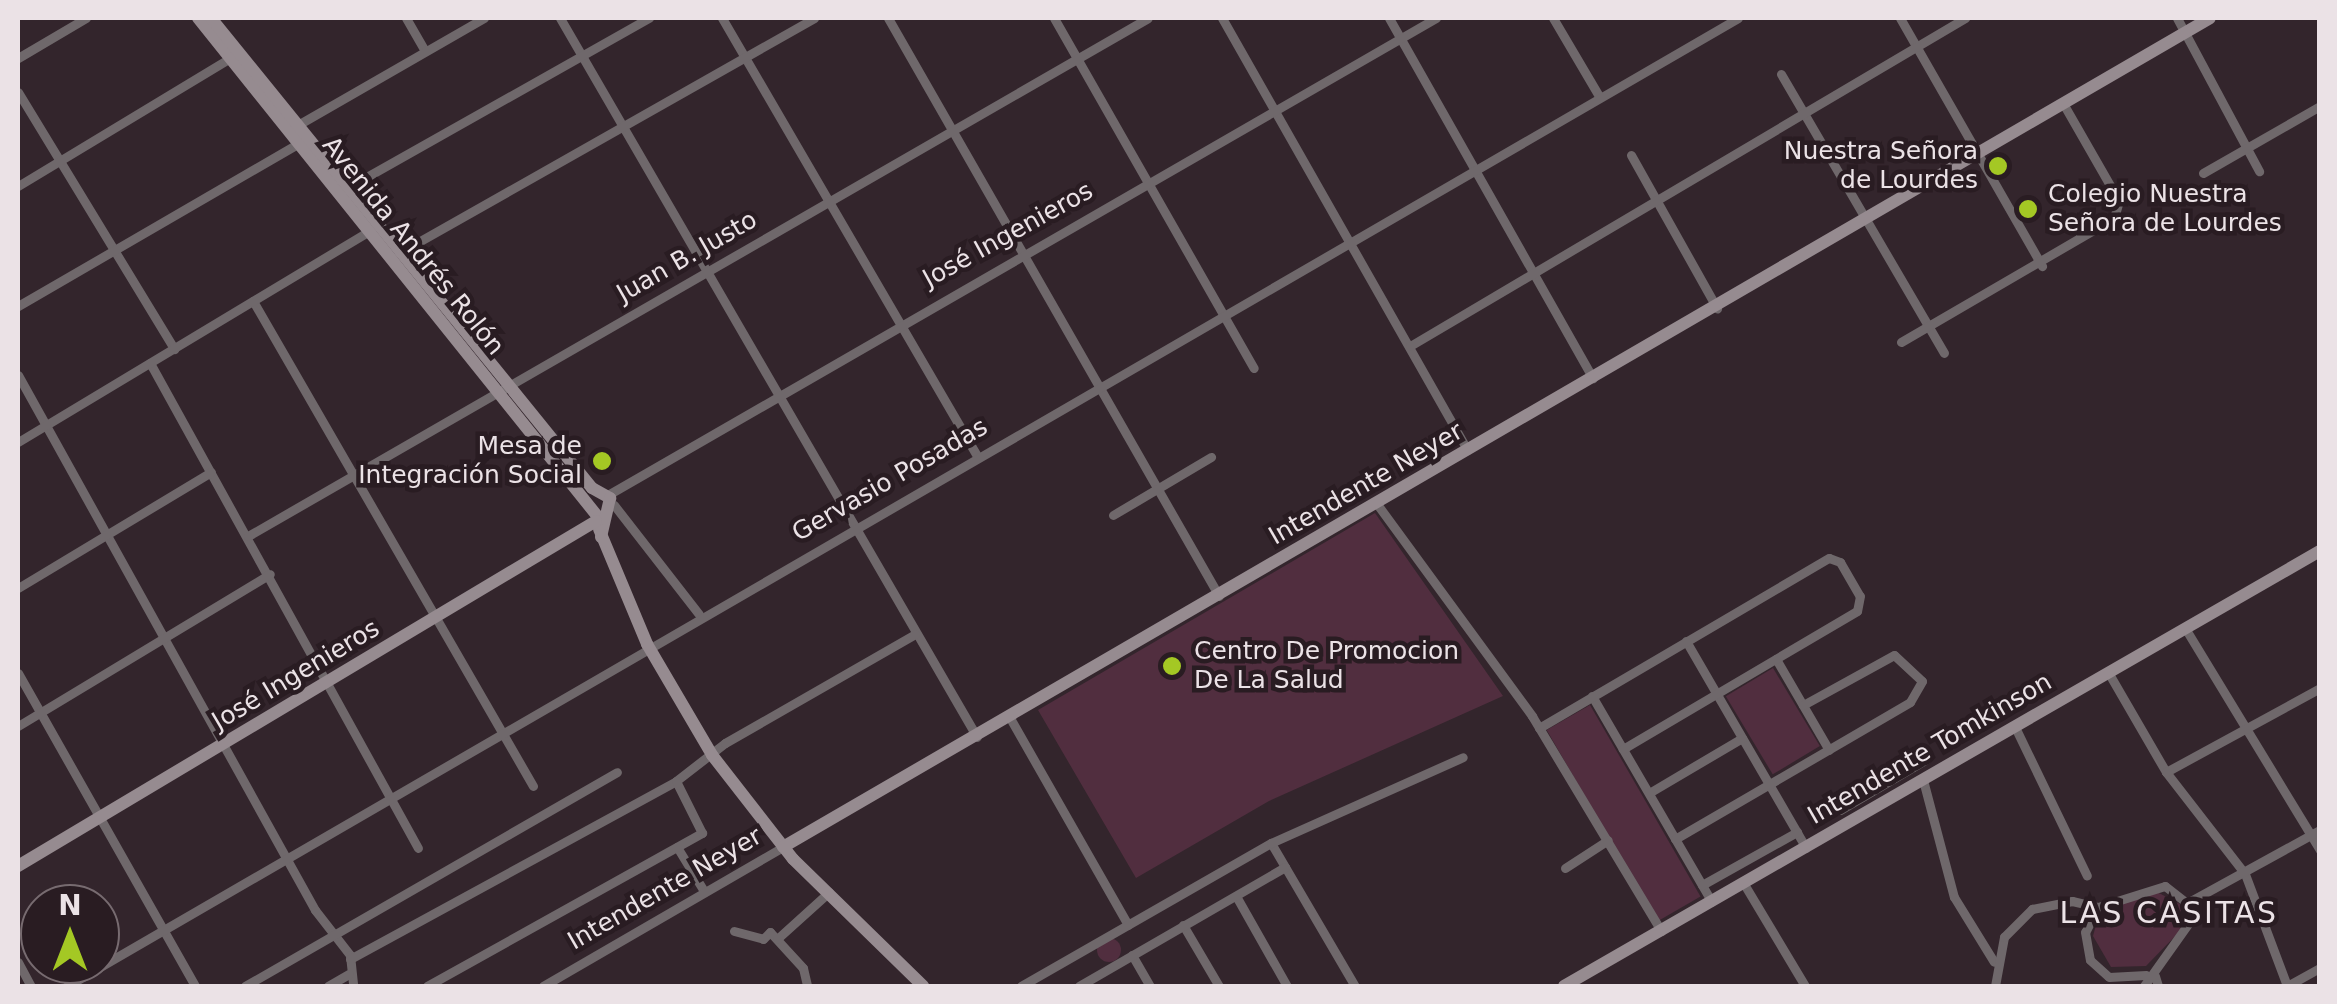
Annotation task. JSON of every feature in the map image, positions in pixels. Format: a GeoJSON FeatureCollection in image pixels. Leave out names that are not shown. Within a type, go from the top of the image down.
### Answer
{"type":"FeatureCollection","features":[{"type":"Feature","properties":{"kind":"street"},"geometry":{"type":"LineString","coordinates":[[18,58],[86,18]]}},
{"type":"Feature","properties":{"kind":"street","name":"Avenida Andrés Rolón"},"geometry":{"type":"LineString","coordinates":[[198,18],[230,58],[296,126]]}},
{"type":"Feature","properties":{"kind":"street","name":"Avenida Andrés Rolón"},"geometry":{"type":"LineString","coordinates":[[211,18],[503,386],[599,522]]}},
{"type":"Feature","properties":{"kind":"street"},"geometry":{"type":"LineString","coordinates":[[406,18],[425,51]]}},
{"type":"Feature","properties":{"kind":"street"},"geometry":{"type":"LineString","coordinates":[[296,126],[484,18]]}},
{"type":"Feature","properties":{"kind":"street"},"geometry":{"type":"LineString","coordinates":[[560,18],[977,737]]}},
{"type":"Feature","properties":{"kind":"street"},"geometry":{"type":"LineString","coordinates":[[345,190],[649,18]]}},
{"type":"Feature","properties":{"kind":"street"},"geometry":{"type":"LineString","coordinates":[[722,18],[976,454]]}},
{"type":"Feature","properties":{"kind":"street"},"geometry":{"type":"LineString","coordinates":[[397,254],[814,18]]}},
{"type":"Feature","properties":{"kind":"street"},"geometry":{"type":"LineString","coordinates":[[888,18],[1219,596]]}},
{"type":"Feature","properties":{"kind":"street"},"geometry":{"type":"LineString","coordinates":[[1054,18],[1254,368]]}},
{"type":"Feature","properties":{"kind":"street","name":"Juan B. Justo"},"geometry":{"type":"LineString","coordinates":[[248,536],[352,471],[1148,18]]}},
{"type":"Feature","properties":{"kind":"street"},"geometry":{"type":"LineString","coordinates":[[1222,18],[1467,450]]}},
{"type":"Feature","properties":{"kind":"street"},"geometry":{"type":"LineString","coordinates":[[1388,18],[1594,378]]}},
{"type":"Feature","properties":{"kind":"street","name":"José Ingenieros"},"geometry":{"type":"LineString","coordinates":[[606,498],[1021,251],[1149,183],[1436,18]]}},
{"type":"Feature","properties":{"kind":"street"},"geometry":{"type":"LineString","coordinates":[[1553,18],[1599,96]]}},
{"type":"Feature","properties":{"kind":"street"},"geometry":{"type":"LineString","coordinates":[[1900,18],[2042,266]]}},
{"type":"Feature","properties":{"kind":"street"},"geometry":{"type":"LineString","coordinates":[[1410,346],[1966,18]]}},
{"type":"Feature","properties":{"kind":"street"},"geometry":{"type":"LineString","coordinates":[[2177,18],[2260,171]]}},
{"type":"Feature","properties":{"kind":"street","name":"Intendente Neyer"},"geometry":{"type":"LineString","coordinates":[[543,986],[1717,308],[2210,18]]}},
{"type":"Feature","properties":{"kind":"street","name":"Gervasio Posadas"},"geometry":{"type":"LineString","coordinates":[[67,986],[852,524],[1224,316],[1732,19]]}},
{"type":"Feature","properties":{"kind":"street"},"geometry":{"type":"LineString","coordinates":[[18,186],[230,58]]}},
{"type":"Feature","properties":{"kind":"street"},"geometry":{"type":"LineString","coordinates":[[1782,74],[1944,353]]}},
{"type":"Feature","properties":{"kind":"street"},"geometry":{"type":"LineString","coordinates":[[18,92],[174,349]]}},
{"type":"Feature","properties":{"kind":"street"},"geometry":{"type":"LineString","coordinates":[[1901,342],[2042,266],[2119,210],[2064,105]]}},
{"type":"Feature","properties":{"kind":"street"},"geometry":{"type":"LineString","coordinates":[[2203,173],[2320,106]]}},
{"type":"Feature","properties":{"kind":"street"},"geometry":{"type":"LineString","coordinates":[[18,306],[306,139]]}},
{"type":"Feature","properties":{"kind":"street"},"geometry":{"type":"LineString","coordinates":[[1631,155],[1717,308]]}},
{"type":"Feature","properties":{"kind":"street","name":"Avenida Andrés Rolón"},"geometry":{"type":"LineString","coordinates":[[345,190],[371,230],[397,254]]}},
{"type":"Feature","properties":{"kind":"street"},"geometry":{"type":"LineString","coordinates":[[18,442],[371,230]]}},
{"type":"Feature","properties":{"kind":"street"},"geometry":{"type":"LineString","coordinates":[[253,301],[439,616],[533,786]]}},
{"type":"Feature","properties":{"kind":"street"},"geometry":{"type":"LineString","coordinates":[[150,364],[270,574],[418,848]]}},
{"type":"Feature","properties":{"kind":"street"},"geometry":{"type":"LineString","coordinates":[[18,375],[286,857],[350,959],[349,974],[354,986]]}},
{"type":"Feature","properties":{"kind":"street","name":"Avenida Andrés Rolón"},"geometry":{"type":"LineString","coordinates":[[503,386],[606,498]]}},
{"type":"Feature","properties":{"kind":"street"},"geometry":{"type":"LineString","coordinates":[[1112,515],[1212,457]]}},
{"type":"Feature","properties":{"kind":"street"},"geometry":{"type":"LineString","coordinates":[[18,588],[212,472]]}},
{"type":"Feature","properties":{"kind":"street"},"geometry":{"type":"LineString","coordinates":[[588,507],[606,498]]}},
{"type":"Feature","properties":{"kind":"street"},"geometry":{"type":"LineString","coordinates":[[606,498],[599,522],[601,537],[647,644],[712,755],[783,846],[923,986]]}},
{"type":"Feature","properties":{"kind":"street"},"geometry":{"type":"LineString","coordinates":[[606,498],[699,614]]}},
{"type":"Feature","properties":{"kind":"street"},"geometry":{"type":"LineString","coordinates":[[1377,504],[1539,728],[1661,931]]}},
{"type":"Feature","properties":{"kind":"street","name":"José Ingenieros"},"geometry":{"type":"LineString","coordinates":[[18,866],[599,522]]}},
{"type":"Feature","properties":{"kind":"street","name":"Intendente Tomkinson"},"geometry":{"type":"LineString","coordinates":[[1564,986],[2320,551]]}},
{"type":"Feature","properties":{"kind":"street"},"geometry":{"type":"LineString","coordinates":[[1539,728],[1834,558],[1860,596],[1857,611],[1622,748]]}},
{"type":"Feature","properties":{"kind":"street"},"geometry":{"type":"LineString","coordinates":[[18,726],[270,574]]}},
{"type":"Feature","properties":{"kind":"street"},"geometry":{"type":"LineString","coordinates":[[2185,628],[2246,730],[2315,832],[2320,850]]}},
{"type":"Feature","properties":{"kind":"street"},"geometry":{"type":"LineString","coordinates":[[350,959],[676,781],[712,755],[915,634]]}},
{"type":"Feature","properties":{"kind":"street"},"geometry":{"type":"LineString","coordinates":[[1686,642],[1806,848]]}},
{"type":"Feature","properties":{"kind":"street"},"geometry":{"type":"LineString","coordinates":[[1676,839],[1918,696],[1919,674],[1894,655],[1803,705]]}},
{"type":"Feature","properties":{"kind":"street"},"geometry":{"type":"LineString","coordinates":[[1776,659],[1829,750]]}},
{"type":"Feature","properties":{"kind":"street"},"geometry":{"type":"LineString","coordinates":[[2108,672],[2166,772],[2245,874],[2287,986],[2320,968]]}},
{"type":"Feature","properties":{"kind":"street"},"geometry":{"type":"LineString","coordinates":[[18,673],[195,986]]}},
{"type":"Feature","properties":{"kind":"street"},"geometry":{"type":"LineString","coordinates":[[2166,772],[2320,688]]}},
{"type":"Feature","properties":{"kind":"street"},"geometry":{"type":"LineString","coordinates":[[1592,696],[1712,902]]}},
{"type":"Feature","properties":{"kind":"street"},"geometry":{"type":"LineString","coordinates":[[1010,718],[1128,925]]}},
{"type":"Feature","properties":{"kind":"street"},"geometry":{"type":"LineString","coordinates":[[2014,727],[2087,876]]}},
{"type":"Feature","properties":{"kind":"street"},"geometry":{"type":"LineString","coordinates":[[1649,793],[1742,738]]}},
{"type":"Feature","properties":{"kind":"street"},"geometry":{"type":"LineString","coordinates":[[1840,810],[1927,759],[1935,750]]}},
{"type":"Feature","properties":{"kind":"street"},"geometry":{"type":"LineString","coordinates":[[1021,986],[1271,843],[1463,757]]}},
{"type":"Feature","properties":{"kind":"street"},"geometry":{"type":"LineString","coordinates":[[1927,759],[1954,897],[1994,962]]}},
{"type":"Feature","properties":{"kind":"street"},"geometry":{"type":"LineString","coordinates":[[245,986],[617,772]]}},
{"type":"Feature","properties":{"kind":"street"},"geometry":{"type":"LineString","coordinates":[[426,986],[702,832],[676,781]]}},
{"type":"Feature","properties":{"kind":"street"},"geometry":{"type":"LineString","coordinates":[[1702,885],[1796,832]]}},
{"type":"Feature","properties":{"kind":"street"},"geometry":{"type":"LineString","coordinates":[[2187,903],[2315,832]]}},
{"type":"Feature","properties":{"kind":"street"},"geometry":{"type":"LineString","coordinates":[[1565,868],[1608,840]]}},
{"type":"Feature","properties":{"kind":"street"},"geometry":{"type":"LineString","coordinates":[[1271,843],[1355,986]]}},
{"type":"Feature","properties":{"kind":"street"},"geometry":{"type":"LineString","coordinates":[[677,847],[704,891]]}},
{"type":"Feature","properties":{"kind":"street"},"geometry":{"type":"LineString","coordinates":[[1082,986],[1286,867]]}},
{"type":"Feature","properties":{"kind":"street"},"geometry":{"type":"LineString","coordinates":[[1744,884],[1805,986]]}},
{"type":"Feature","properties":{"kind":"street"},"geometry":{"type":"LineString","coordinates":[[1995,986],[1994,962],[2004,937],[2032,909],[2072,901],[2098,907],[2148,887],[2166,886],[2187,903]]}},
{"type":"Feature","properties":{"kind":"street"},"geometry":{"type":"LineString","coordinates":[[777,939],[829,892]]}},
{"type":"Feature","properties":{"kind":"street"},"geometry":{"type":"LineString","coordinates":[[1236,896],[1288,986]]}},
{"type":"Feature","properties":{"kind":"street"},"geometry":{"type":"LineString","coordinates":[[2098,907],[2084,932],[2090,960],[2109,977],[2151,981],[2185,934],[2187,903]]}},
{"type":"Feature","properties":{"kind":"street"},"geometry":{"type":"LineString","coordinates":[[1183,925],[1219,986]]}},
{"type":"Feature","properties":{"kind":"street"},"geometry":{"type":"LineString","coordinates":[[734,932],[777,939],[803,968],[807,986]]}},
{"type":"Feature","properties":{"kind":"street"},"geometry":{"type":"LineString","coordinates":[[1132,954],[1150,986]]}},
{"type":"Feature","properties":{"kind":"street"},"geometry":{"type":"LineString","coordinates":[[18,962],[31,986]]}},
{"type":"Feature","properties":{"kind":"street"},"geometry":{"type":"LineString","coordinates":[[328,986],[349,974]]}},
{"type":"Feature","properties":{"kind":"shaded area"},"geometry":{"type":"Polygon","coordinates":[[[1375,513],[1503,696],[1269,801],[1136,878],[1038,710],[1375,513]]]}},
{"type":"Feature","properties":{"kind":"shaded area"},"geometry":{"type":"Polygon","coordinates":[[[1773,668],[1820,746],[1773,774],[1726,696],[1773,668]]]}},
{"type":"Feature","properties":{"kind":"shaded area"},"geometry":{"type":"Polygon","coordinates":[[[1590,705],[1700,896],[1657,921],[1547,730],[1590,705]]]}},
{"type":"Feature","properties":{"kind":"shaded area"},"geometry":{"type":"Polygon","coordinates":[[[2157,892],[2182,905],[2184,927],[2146,966],[2111,967],[2093,936],[2100,911],[2157,892]]]}},
{"type":"Feature","properties":{"kind":"shaded area"},"geometry":{"type":"Polygon","coordinates":[[[1109,938],[1121,950],[1109,962],[1097,950],[1109,938]]]}},
{"type":"Feature","properties":{"kind":"place","name":"Nuestra Señora de Lourdes"},"geometry":{"type":"Point","coordinates":[1998,166]}},
{"type":"Feature","properties":{"kind":"place","name":"Colegio Nuestra Señora de Lourdes"},"geometry":{"type":"Point","coordinates":[2028,209]}},
{"type":"Feature","properties":{"kind":"place","name":"Mesa de Integración Social"},"geometry":{"type":"Point","coordinates":[602,461]}},
{"type":"Feature","properties":{"kind":"place","name":"Centro De Promocion De La Salud"},"geometry":{"type":"Point","coordinates":[1172,666]}},
{"type":"Feature","properties":{"kind":"district","name":"LAS CASITAS"},"geometry":{"type":"Point","coordinates":[2169,913]}}]}
